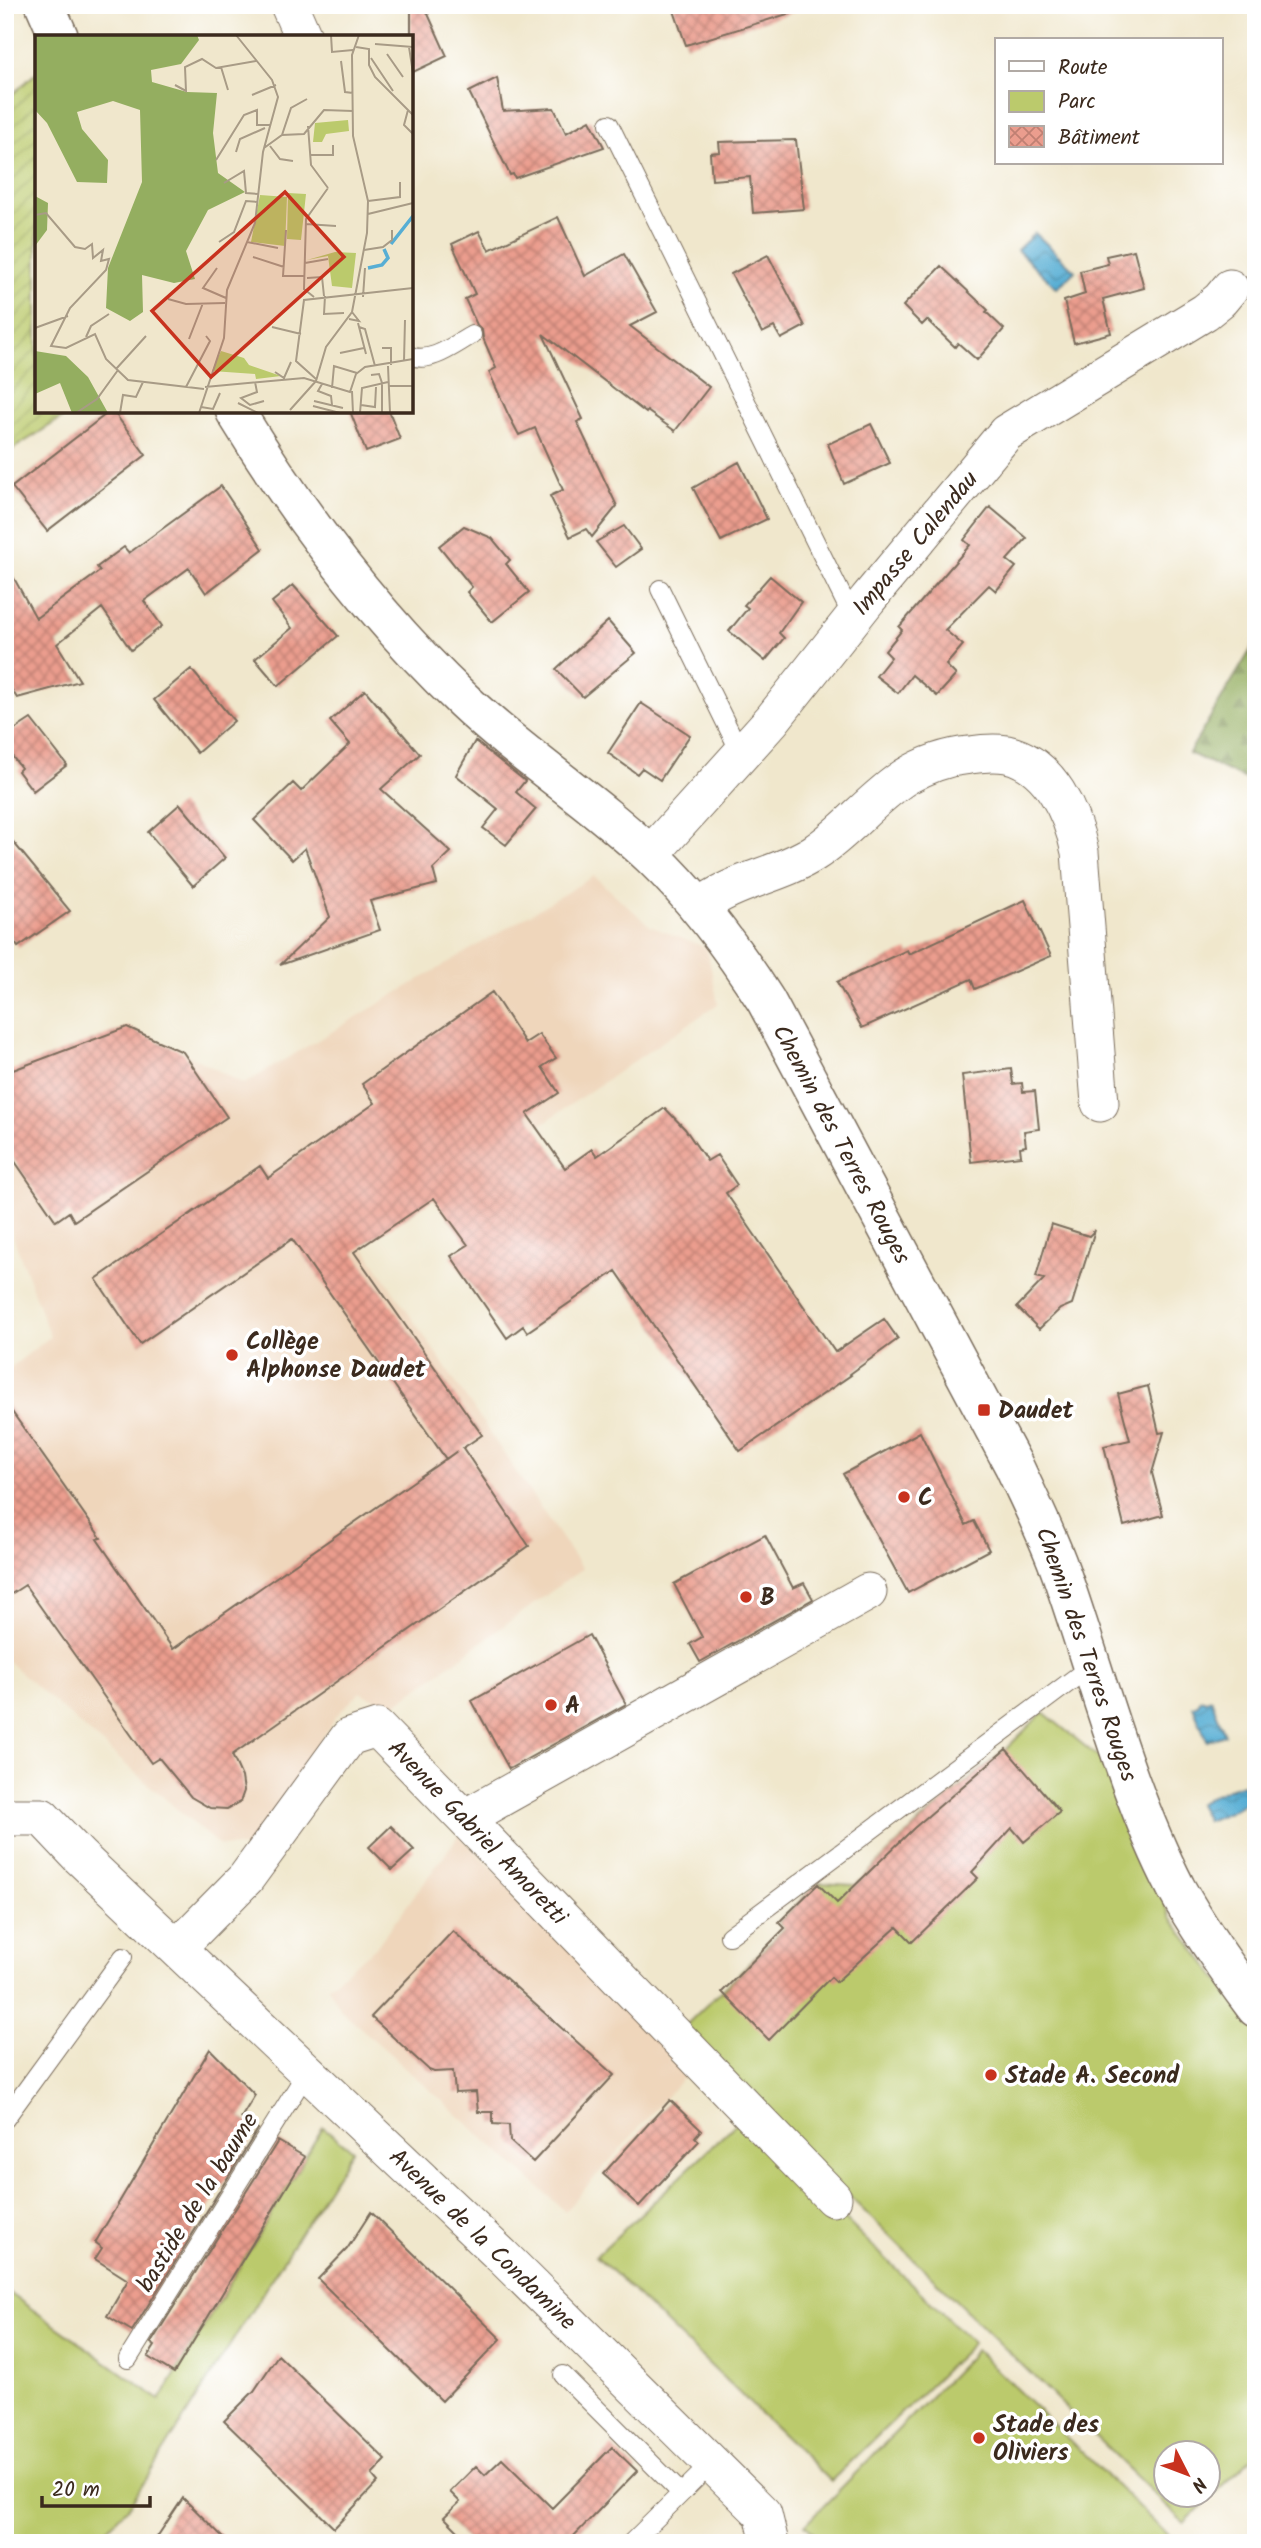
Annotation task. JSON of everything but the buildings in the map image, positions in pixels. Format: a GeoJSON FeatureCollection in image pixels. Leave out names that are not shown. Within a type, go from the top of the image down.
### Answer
{"type":"FeatureCollection","features":[{"type":"Feature","properties":{"kind":"main road"},"geometry":{"type":"LineString","coordinates":[[44,5],[58,35]]}},
{"type":"Feature","properties":{"kind":"main road","name":"Chemin des Terres Rouges"},"geometry":{"type":"LineString","coordinates":[[236,413],[301,514],[373,603],[424,659],[488,722],[650,855],[699,908],[737,957],[766,1001],[1014,1466],[1039,1518],[1129,1775],[1176,1887],[1206,1938],[1256,2008]]}},
{"type":"Feature","properties":{"kind":"street"},"geometry":{"type":"LineString","coordinates":[[289,5],[302,35]]}},
{"type":"Feature","properties":{"kind":"street","name":"Impasse Calendau"},"geometry":{"type":"LineString","coordinates":[[650,855],[799,687],[1006,433],[1205,312],[1230,288]]}},
{"type":"Feature","properties":{"kind":"street"},"geometry":{"type":"LineString","coordinates":[[699,908],[724,891],[804,859],[842,832],[890,788],[923,768],[959,756],[992,752],[1009,754],[1026,761],[1040,771],[1062,800],[1076,833],[1080,852],[1100,1102]]}},
{"type":"Feature","properties":{"kind":"street"},"geometry":{"type":"LineString","coordinates":[[465,1818],[868,1592]]}},
{"type":"Feature","properties":{"kind":"street","name":"Avenue Gabriel Amoretti"},"geometry":{"type":"LineString","coordinates":[[177,1948],[246,1878],[349,1737],[377,1728],[833,2198]]}},
{"type":"Feature","properties":{"kind":"street"},"geometry":{"type":"LineString","coordinates":[[5,1817],[42,1817],[177,1948]]}},
{"type":"Feature","properties":{"kind":"street","name":"Avenue de la Condamine"},"geometry":{"type":"LineString","coordinates":[[177,1948],[502,2256],[764,2514],[770,2543]]}},
{"type":"Feature","properties":{"kind":"lane"},"geometry":{"type":"LineString","coordinates":[[608,124],[853,618]]}},
{"type":"Feature","properties":{"kind":"lane"},"geometry":{"type":"LineString","coordinates":[[413,357],[421,359],[433,356],[472,335]]}},
{"type":"Feature","properties":{"kind":"lane"},"geometry":{"type":"LineString","coordinates":[[660,589],[741,754]]}},
{"type":"Feature","properties":{"kind":"lane"},"geometry":{"type":"LineString","coordinates":[[729,1936],[1091,1666]]}},
{"type":"Feature","properties":{"kind":"lane"},"geometry":{"type":"LineString","coordinates":[[5,2119],[123,1957]]}},
{"type":"Feature","properties":{"kind":"lane","name":"bastide de la baume"},"geometry":{"type":"LineString","coordinates":[[128,2359],[307,2072]]}},
{"type":"Feature","properties":{"kind":"lane"},"geometry":{"type":"LineString","coordinates":[[563,2375],[681,2493]]}},
{"type":"Feature","properties":{"kind":"lane"},"geometry":{"type":"LineString","coordinates":[[631,2543],[712,2463]]}},
{"type":"Feature","properties":{"kind":"shaded area","name":"Collège Alphonse Daudet"},"geometry":{"type":"Polygon","coordinates":[[[594,876],[650,926],[707,948],[718,1004],[363,1246],[582,1569],[392,1707],[360,1692],[335,1717],[270,1828],[249,1848],[218,1845],[5,1659],[5,1372],[50,1337],[5,1214],[5,1173],[18,1164],[5,1147],[5,1073],[127,1027],[244,1084],[594,876]]]}},
{"type":"Feature","properties":{"kind":"shaded area"},"geometry":{"type":"Polygon","coordinates":[[[459,1835],[693,2067],[565,2211],[341,2010],[328,1986],[377,1946],[459,1835]]]}},
{"type":"Feature","properties":{"kind":"green space"},"geometry":{"type":"Polygon","coordinates":[[[35,74],[35,413],[70,413],[5,454],[5,101],[35,74]]]}},
{"type":"Feature","properties":{"kind":"green space"},"geometry":{"type":"Polygon","coordinates":[[[1256,641],[1256,784],[1189,753],[1256,641]]]}},
{"type":"Feature","properties":{"kind":"green space","name":"Stade A. Second"},"geometry":{"type":"Polygon","coordinates":[[[1043,1712],[1113,1769],[1171,1918],[1256,2028],[1256,2454],[1222,2487],[1222,2440],[1152,2440],[1152,2492],[771,2120],[682,2029],[785,1928],[779,1922],[818,1883],[856,1885],[922,1820],[1006,1749],[1043,1712]]]}},
{"type":"Feature","properties":{"kind":"green space"},"geometry":{"type":"Polygon","coordinates":[[[741,2119],[973,2343],[831,2481],[596,2256],[741,2119]]]}},
{"type":"Feature","properties":{"kind":"green space"},"geometry":{"type":"Polygon","coordinates":[[[323,2127],[352,2150],[130,2505],[94,2543],[5,2543],[5,2290],[160,2400],[323,2127]]]}},
{"type":"Feature","properties":{"kind":"green space","name":"Stade des Oliviers"},"geometry":{"type":"Polygon","coordinates":[[[976,2350],[1176,2543],[824,2543],[805,2525],[976,2350]]]}},
{"type":"Feature","properties":{"kind":"green space","name":"Stade A. Second"},"geometry":{"type":"Polygon","coordinates":[[[1171,2510],[1198,2510],[1184,2523],[1171,2510]]]}},
{"type":"Feature","properties":{"kind":"water"},"geometry":{"type":"Polygon","coordinates":[[[1035,233],[1075,271],[1057,288],[1017,250],[1035,233]]]}},
{"type":"Feature","properties":{"kind":"water"},"geometry":{"type":"Polygon","coordinates":[[[1201,1699],[1211,1699],[1225,1735],[1207,1741],[1193,1706],[1201,1699]]]}},
{"type":"Feature","properties":{"kind":"water"},"geometry":{"type":"Polygon","coordinates":[[[1243,1784],[1250,1800],[1207,1821],[1198,1804],[1215,1794],[1243,1784]]]}},
{"type":"Feature","properties":{"kind":"place","name":"Collège Alphonse Daudet"},"geometry":{"type":"Point","coordinates":[232,1355]}},
{"type":"Feature","properties":{"kind":"place","name":"Daudet"},"geometry":{"type":"Point","coordinates":[984,1410]}},
{"type":"Feature","properties":{"kind":"place","name":"C"},"geometry":{"type":"Point","coordinates":[904,1497]}},
{"type":"Feature","properties":{"kind":"place","name":"B"},"geometry":{"type":"Point","coordinates":[746,1597]}},
{"type":"Feature","properties":{"kind":"place","name":"A"},"geometry":{"type":"Point","coordinates":[551,1705]}},
{"type":"Feature","properties":{"kind":"place","name":"Stade A. Second"},"geometry":{"type":"Point","coordinates":[991,2075]}},
{"type":"Feature","properties":{"kind":"place","name":"Stade des Oliviers"},"geometry":{"type":"Point","coordinates":[979,2438]}}]}
